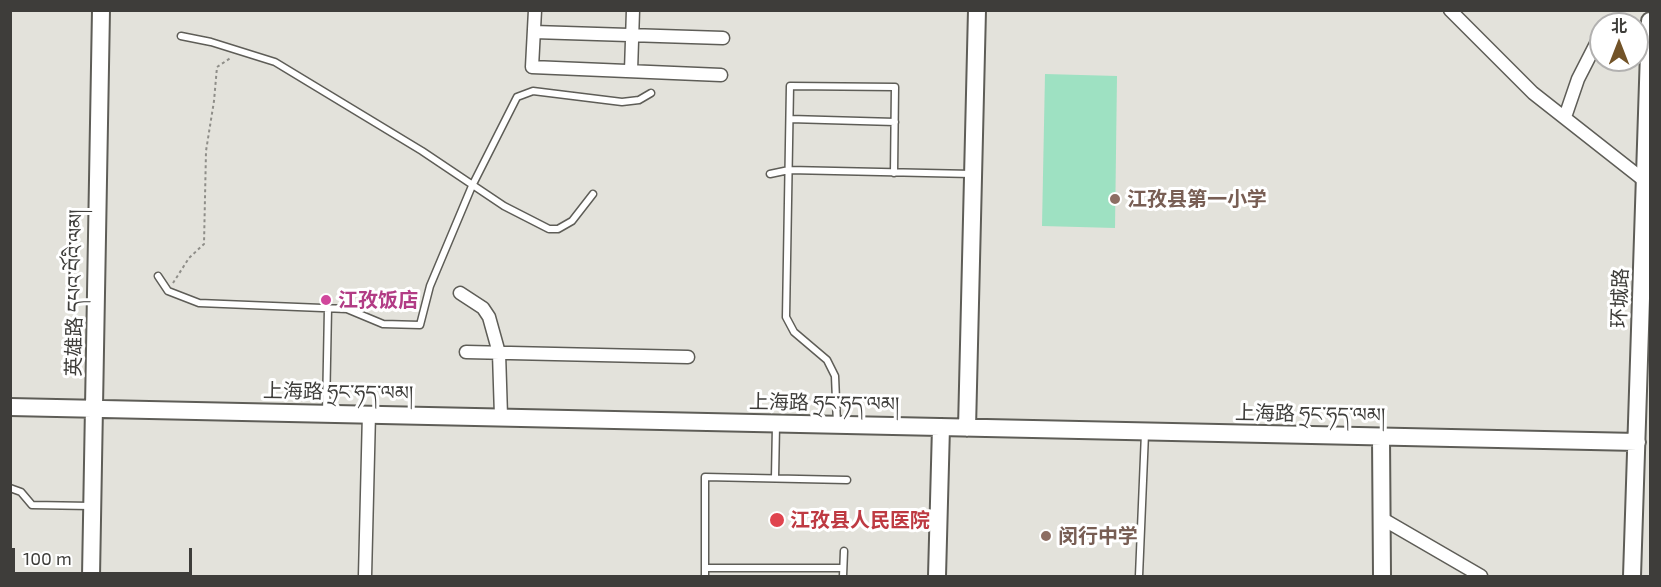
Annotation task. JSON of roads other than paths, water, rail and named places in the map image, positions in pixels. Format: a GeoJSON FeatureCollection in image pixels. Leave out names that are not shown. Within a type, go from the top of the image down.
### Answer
{"type":"FeatureCollection","features":[{"type":"Feature","properties":{"kind":"main road","name":"英雄路 དཔའ་བོའི་ལམ།"},"geometry":{"type":"LineString","coordinates":[[91,576],[101,10]]}},
{"type":"Feature","properties":{"kind":"main road"},"geometry":{"type":"LineString","coordinates":[[967,428],[977,10]]}},
{"type":"Feature","properties":{"kind":"main road","name":"环城路"},"geometry":{"type":"LineString","coordinates":[[1632,576],[1642,431],[1650,21]]}},
{"type":"Feature","properties":{"kind":"main road","name":"上海路 ཧྲང་ཧད་ལམ།"},"geometry":{"type":"LineString","coordinates":[[10,407],[326,412],[1381,437],[1642,431]]}},
{"type":"Feature","properties":{"kind":"main road"},"geometry":{"type":"LineString","coordinates":[[937,576],[941,427]]}},
{"type":"Feature","properties":{"kind":"main road"},"geometry":{"type":"LineString","coordinates":[[1381,437],[1383,576]]}},
{"type":"Feature","properties":{"kind":"street"},"geometry":{"type":"LineString","coordinates":[[536,10],[532,67],[721,75]]}},
{"type":"Feature","properties":{"kind":"street"},"geometry":{"type":"LineString","coordinates":[[631,71],[633,10]]}},
{"type":"Feature","properties":{"kind":"street"},"geometry":{"type":"LineString","coordinates":[[1450,10],[1533,93],[1648,184]]}},
{"type":"Feature","properties":{"kind":"street"},"geometry":{"type":"LineString","coordinates":[[534,32],[723,38]]}},
{"type":"Feature","properties":{"kind":"street"},"geometry":{"type":"LineString","coordinates":[[1565,117],[1578,79],[1589,57]]}},
{"type":"Feature","properties":{"kind":"street"},"geometry":{"type":"LineString","coordinates":[[460,293],[483,308],[489,317],[499,352],[501,416]]}},
{"type":"Feature","properties":{"kind":"street"},"geometry":{"type":"LineString","coordinates":[[466,352],[688,357]]}},
{"type":"Feature","properties":{"kind":"street"},"geometry":{"type":"LineString","coordinates":[[365,576],[369,413]]}},
{"type":"Feature","properties":{"kind":"street"},"geometry":{"type":"LineString","coordinates":[[1381,518],[1481,576]]}},
{"type":"Feature","properties":{"kind":"lane"},"geometry":{"type":"LineString","coordinates":[[181,36],[276,62],[422,151],[504,206],[549,229],[558,229],[572,221],[593,194]]}},
{"type":"Feature","properties":{"kind":"lane"},"geometry":{"type":"LineString","coordinates":[[837,424],[835,376],[827,360],[794,332],[786,317],[790,86],[895,87],[894,173]]}},
{"type":"Feature","properties":{"kind":"lane"},"geometry":{"type":"LineString","coordinates":[[158,276],[168,291],[199,303],[347,309],[383,324],[420,325],[430,286],[472,186],[517,97],[533,91],[622,102],[639,100],[651,93]]}},
{"type":"Feature","properties":{"kind":"lane"},"geometry":{"type":"LineString","coordinates":[[790,119],[894,122]]}},
{"type":"Feature","properties":{"kind":"lane"},"geometry":{"type":"LineString","coordinates":[[770,174],[789,170],[973,174]]}},
{"type":"Feature","properties":{"kind":"lane"},"geometry":{"type":"LineString","coordinates":[[326,412],[328,308]]}},
{"type":"Feature","properties":{"kind":"lane"},"geometry":{"type":"LineString","coordinates":[[775,478],[776,423]]}},
{"type":"Feature","properties":{"kind":"lane"},"geometry":{"type":"LineString","coordinates":[[1139,576],[1145,432]]}},
{"type":"Feature","properties":{"kind":"lane"},"geometry":{"type":"LineString","coordinates":[[705,576],[705,477],[847,480]]}},
{"type":"Feature","properties":{"kind":"lane"},"geometry":{"type":"LineString","coordinates":[[10,488],[21,492],[32,505],[92,506]]}},
{"type":"Feature","properties":{"kind":"lane"},"geometry":{"type":"LineString","coordinates":[[843,576],[844,550]]}},
{"type":"Feature","properties":{"kind":"lane"},"geometry":{"type":"LineString","coordinates":[[705,568],[843,568]]}},
{"type":"Feature","properties":{"kind":"place","name":"江孜县第一小学"},"geometry":{"type":"Point","coordinates":[1115,199]}},
{"type":"Feature","properties":{"kind":"place","name":"江孜饭店"},"geometry":{"type":"Point","coordinates":[326,300]}},
{"type":"Feature","properties":{"kind":"place","name":"江孜县人民医院"},"geometry":{"type":"Point","coordinates":[777,520]}},
{"type":"Feature","properties":{"kind":"place","name":"闵行中学"},"geometry":{"type":"Point","coordinates":[1046,536]}}]}
